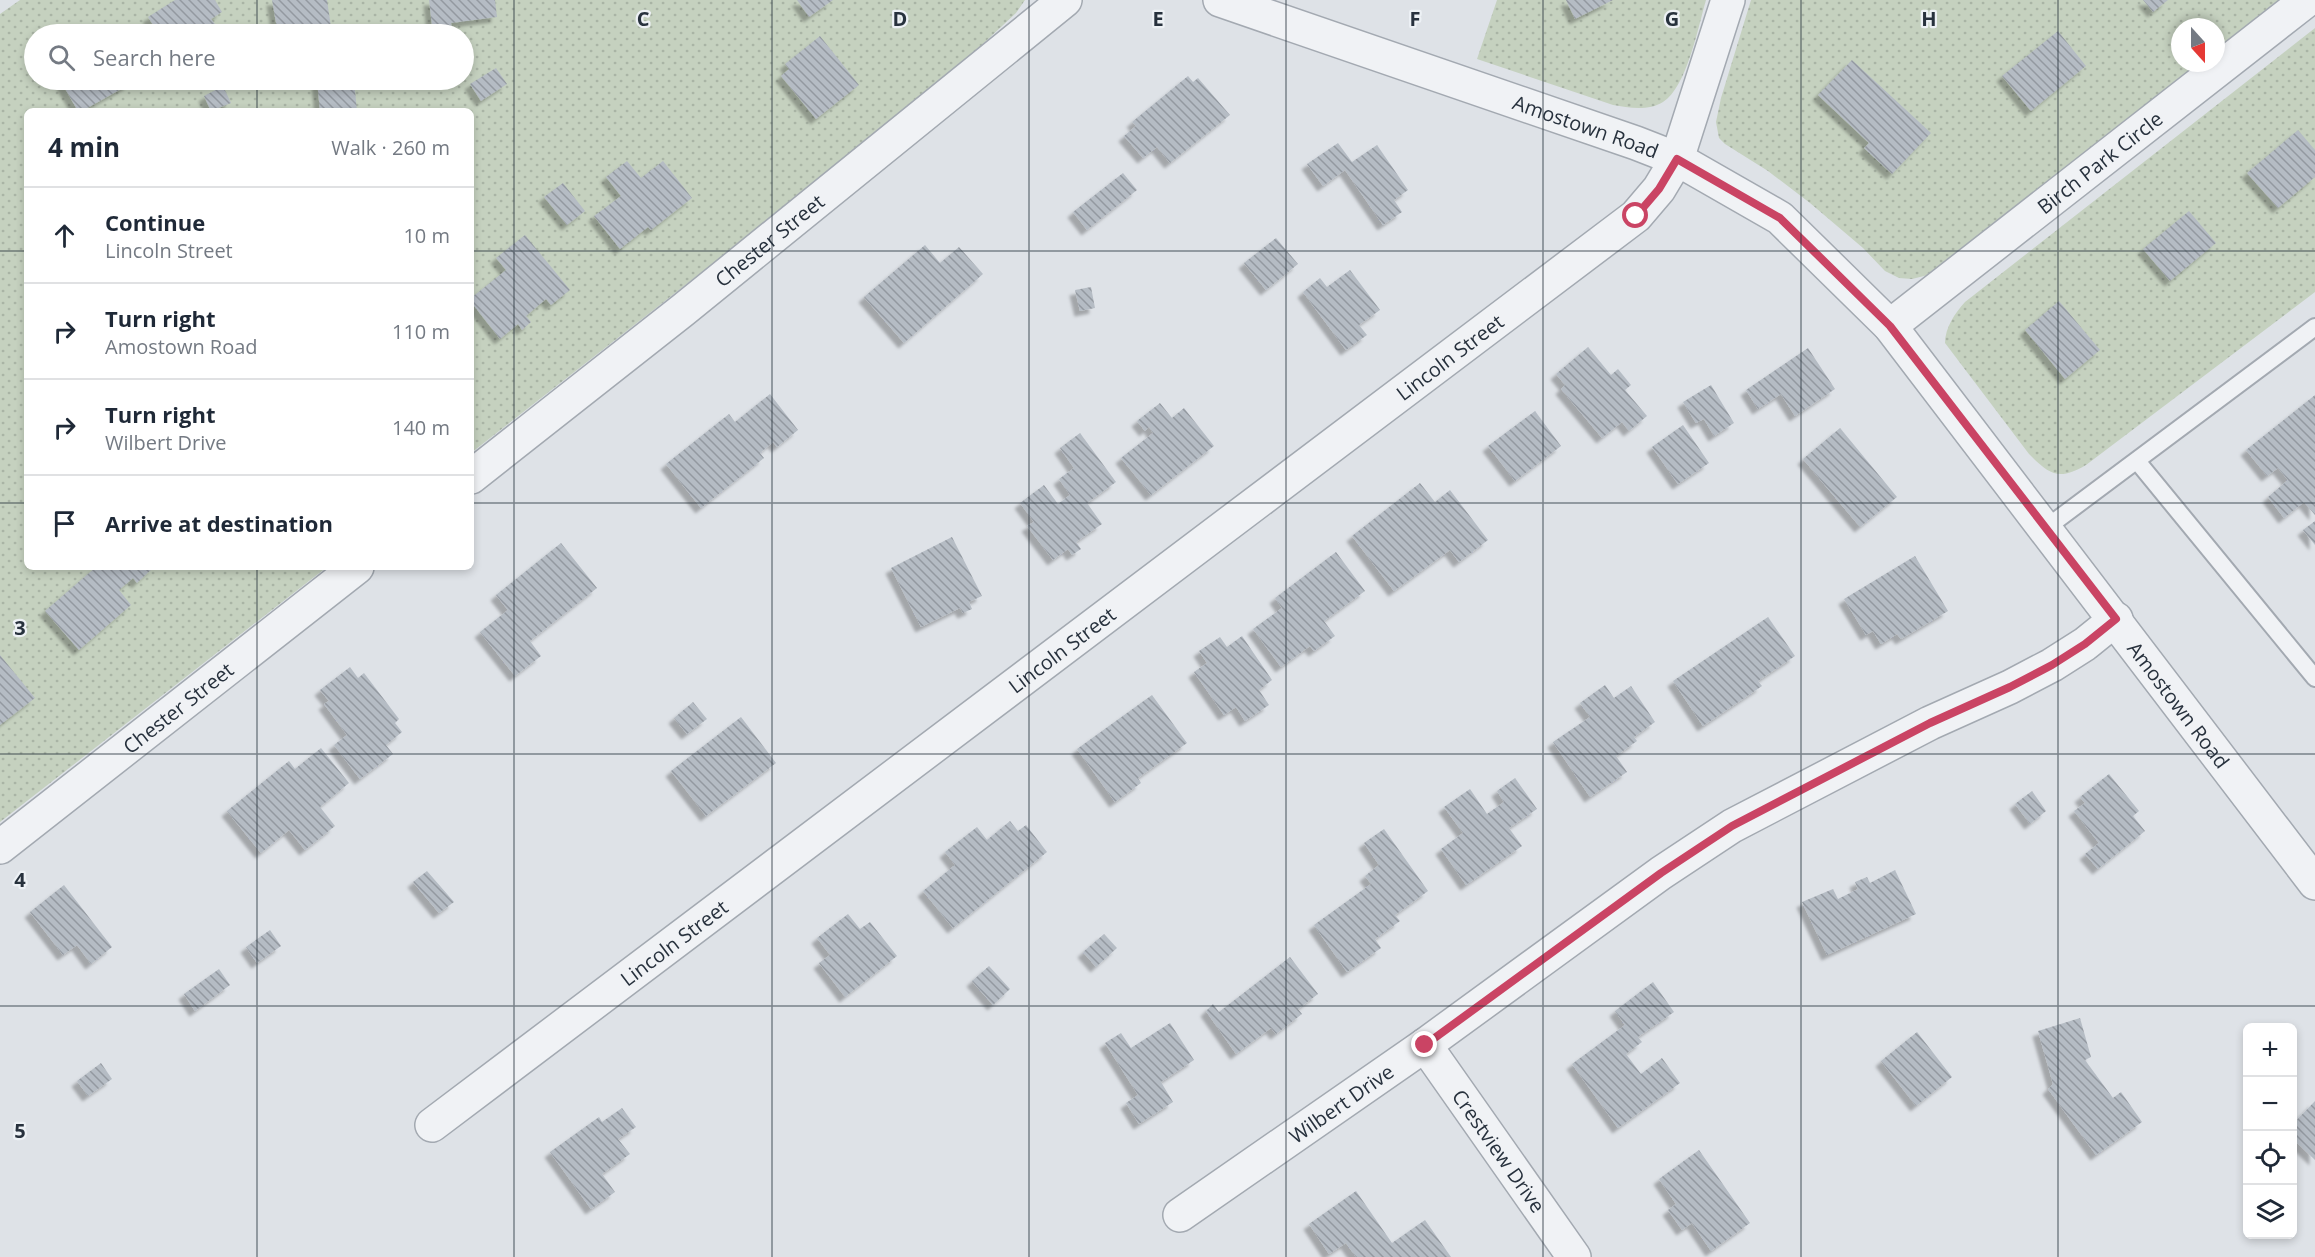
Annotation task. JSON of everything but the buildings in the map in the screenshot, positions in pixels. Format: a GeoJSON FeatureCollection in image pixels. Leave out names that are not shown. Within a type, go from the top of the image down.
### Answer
{"type":"FeatureCollection","features":[{"type":"Feature","properties":{"kind":"street","name":"Chester Street"},"geometry":{"type":"LineString","coordinates":[[474,475],[683,310],[1065,0]]}},
{"type":"Feature","properties":{"kind":"street","name":"Amostown Road"},"geometry":{"type":"LineString","coordinates":[[1220,0],[1636,142],[1677,159],[1780,218],[1890,326],[2116,619],[2315,883]]}},
{"type":"Feature","properties":{"kind":"street"},"geometry":{"type":"LineString","coordinates":[[1677,159],[1728,0]]}},
{"type":"Feature","properties":{"kind":"street","name":"Birch Park Circle"},"geometry":{"type":"LineString","coordinates":[[1890,326],[2307,0]]}},
{"type":"Feature","properties":{"kind":"street","name":"Lincoln Street"},"geometry":{"type":"LineString","coordinates":[[432,1125],[1636,216],[1659,189],[1677,159]]}},
{"type":"Feature","properties":{"kind":"street","name":"Chester Street"},"geometry":{"type":"LineString","coordinates":[[0,848],[353,570]]}},
{"type":"Feature","properties":{"kind":"street","name":"Wilbert Drive"},"geometry":{"type":"LineString","coordinates":[[1180,1215],[1425,1045],[1661,873],[1732,826],[1930,723],[2010,687],[2052,665],[2085,644],[2116,619]]}},
{"type":"Feature","properties":{"kind":"street","name":"Crestview Drive"},"geometry":{"type":"LineString","coordinates":[[1425,1045],[1574,1257]]}},
{"type":"Feature","properties":{"kind":"lane"},"geometry":{"type":"LineString","coordinates":[[2046,528],[2315,327]]}},
{"type":"Feature","properties":{"kind":"lane"},"geometry":{"type":"LineString","coordinates":[[2137,461],[2315,678]]}},
{"type":"Feature","properties":{"kind":"green space"},"geometry":{"type":"Polygon","coordinates":[[[20,0],[1025,0],[1016,13],[971,55],[841,163],[474,451],[474,108],[24,108],[24,570],[323,570],[0,822],[0,14],[20,0]]]}},
{"type":"Feature","properties":{"kind":"green space"},"geometry":{"type":"Polygon","coordinates":[[[1497,0],[1706,0],[1690,56],[1679,84],[1663,102],[1652,107],[1639,108],[1613,105],[1477,59],[1497,0]]]}},
{"type":"Feature","properties":{"kind":"green space"},"geometry":{"type":"Polygon","coordinates":[[[1751,0],[2280,0],[2225,43],[2225,18],[2171,18],[2171,72],[2189,72],[1932,274],[1912,279],[1899,278],[1885,271],[1863,248],[1810,203],[1768,171],[1725,144],[1719,138],[1716,122],[1721,98],[1751,0]]]}},
{"type":"Feature","properties":{"kind":"green space"},"geometry":{"type":"Polygon","coordinates":[[[2315,28],[2315,292],[2086,465],[2069,473],[2049,471],[2029,454],[1945,343],[1954,316],[1965,302],[2315,28]]]}},
{"type":"Feature","properties":{"kind":"route"},"geometry":{"type":"LineString","coordinates":[[1425,1045],[1661,873],[1732,826],[1930,723],[2010,687],[2052,665],[2085,644],[2116,619],[1890,326],[1780,218],[1677,159],[1649,203],[1636,216]]}}]}
